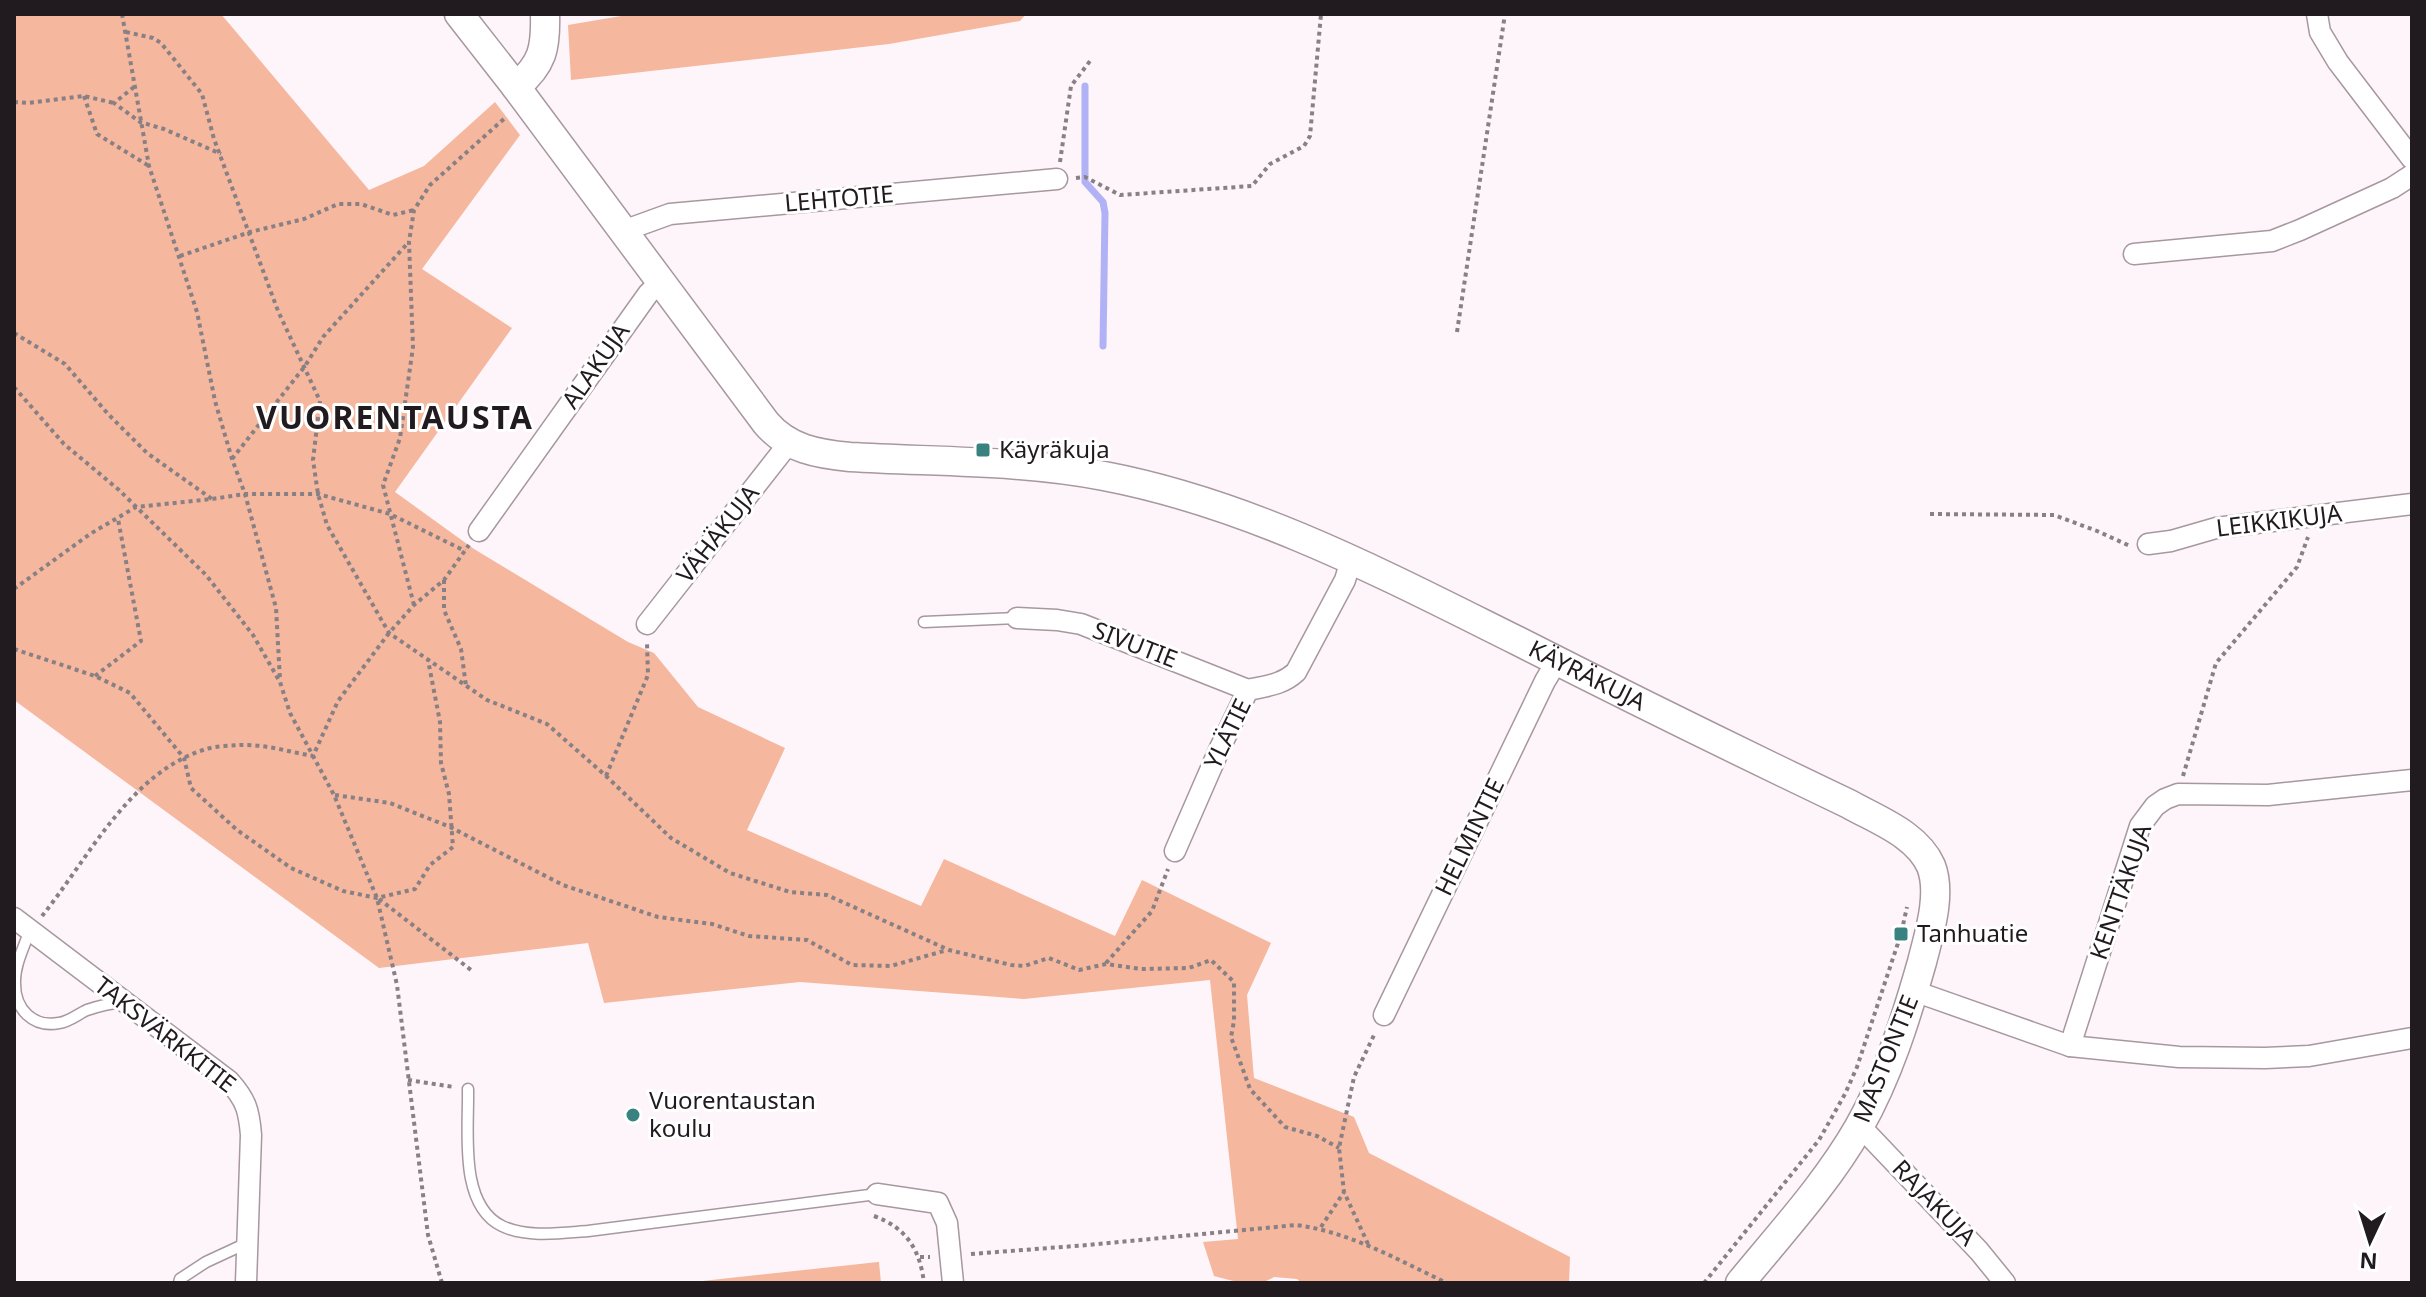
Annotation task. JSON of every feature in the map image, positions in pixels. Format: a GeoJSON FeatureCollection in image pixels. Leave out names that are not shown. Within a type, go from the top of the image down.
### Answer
{"type":"FeatureCollection","features":[{"type":"Feature","properties":{"kind":"street","name":"KÄYRÄKUJA"},"geometry":{"type":"LineString","coordinates":[[459,14],[515,98],[623,231],[780,438],[824,455],[1034,466],[1105,476],[1272,525],[1351,560],[1849,804],[1897,831],[1925,855],[1934,875],[1922,896]]}},
{"type":"Feature","properties":{"kind":"street"},"geometry":{"type":"LineString","coordinates":[[515,98],[541,58],[545,41],[545,14]]}},
{"type":"Feature","properties":{"kind":"street"},"geometry":{"type":"LineString","coordinates":[[2317,14],[2320,32],[2338,62],[2412,159]]}},
{"type":"Feature","properties":{"kind":"street"},"geometry":{"type":"LineString","coordinates":[[2134,254],[2272,241],[2392,188],[2412,175]]}},
{"type":"Feature","properties":{"kind":"street","name":"LEHTOTIE"},"geometry":{"type":"LineString","coordinates":[[623,231],[670,214],[1057,179]]}},
{"type":"Feature","properties":{"kind":"street","name":"ALAKUJA"},"geometry":{"type":"LineString","coordinates":[[479,531],[648,294],[660,282]]}},
{"type":"Feature","properties":{"kind":"street","name":"VÄHÄKUJA"},"geometry":{"type":"LineString","coordinates":[[647,624],[789,443]]}},
{"type":"Feature","properties":{"kind":"street","name":"LEIKKIKUJA"},"geometry":{"type":"LineString","coordinates":[[2148,544],[2216,528],[2412,504]]}},
{"type":"Feature","properties":{"kind":"street","name":"YLÄTIE"},"geometry":{"type":"LineString","coordinates":[[1175,851],[1248,690],[1276,684],[1289,679],[1296,672],[1345,580],[1351,560]]}},
{"type":"Feature","properties":{"kind":"street","name":"SIVUTIE"},"geometry":{"type":"LineString","coordinates":[[1017,618],[1081,624],[1248,690]]}},
{"type":"Feature","properties":{"kind":"street","name":"HELMINTIE"},"geometry":{"type":"LineString","coordinates":[[1384,1015],[1557,661]]}},
{"type":"Feature","properties":{"kind":"street"},"geometry":{"type":"LineString","coordinates":[[2178,794],[2268,795],[2412,780]]}},
{"type":"Feature","properties":{"kind":"street","name":"KENTTÄKUJA"},"geometry":{"type":"LineString","coordinates":[[2070,1046],[2140,826],[2155,806],[2178,794]]}},
{"type":"Feature","properties":{"kind":"street","name":"MASTONTIE"},"geometry":{"type":"LineString","coordinates":[[1740,1283],[1839,1158],[1879,1088],[1914,991],[1925,950],[1922,896]]}},
{"type":"Feature","properties":{"kind":"street","name":"TAKSVÄRKKITIE"},"geometry":{"type":"LineString","coordinates":[[22,924],[229,1081],[243,1096],[249,1113],[251,1135],[246,1283]]}},
{"type":"Feature","properties":{"kind":"street"},"geometry":{"type":"LineString","coordinates":[[1914,991],[2070,1046],[2179,1057],[2309,1056],[2412,1038]]}},
{"type":"Feature","properties":{"kind":"street","name":"RAJAKUJA"},"geometry":{"type":"LineString","coordinates":[[1860,1126],[1979,1251],[2005,1283]]}},
{"type":"Feature","properties":{"kind":"street"},"geometry":{"type":"LineString","coordinates":[[877,1194],[938,1203],[947,1223],[953,1283]]}},
{"type":"Feature","properties":{"kind":"lane"},"geometry":{"type":"LineString","coordinates":[[924,622],[1017,618]]}},
{"type":"Feature","properties":{"kind":"lane"},"geometry":{"type":"LineString","coordinates":[[22,924],[15,984],[18,1003],[29,1018],[42,1023],[60,1023],[88,1010],[124,1002]]}},
{"type":"Feature","properties":{"kind":"lane"},"geometry":{"type":"LineString","coordinates":[[468,1089],[470,1170],[475,1197],[482,1209],[501,1225],[515,1230],[552,1234],[588,1231],[877,1194]]}},
{"type":"Feature","properties":{"kind":"lane"},"geometry":{"type":"LineString","coordinates":[[179,1283],[180,1279],[206,1262],[247,1243]]}},
{"type":"Feature","properties":{"kind":"path"},"geometry":{"type":"LineString","coordinates":[[122,14],[149,166],[197,312],[215,401],[245,494],[276,608],[280,682]]}},
{"type":"Feature","properties":{"kind":"path"},"geometry":{"type":"LineString","coordinates":[[1090,61],[1071,86],[1057,179],[1085,177],[1120,195],[1252,186],[1270,164],[1304,146],[1310,136],[1321,14]]}},
{"type":"Feature","properties":{"kind":"path"},"geometry":{"type":"LineString","coordinates":[[1457,332],[1505,14]]}},
{"type":"Feature","properties":{"kind":"path"},"geometry":{"type":"LineString","coordinates":[[126,32],[161,43],[202,94],[278,311],[320,401],[313,460],[327,525],[389,633],[487,700],[547,724],[671,838],[730,873],[790,892],[827,895],[949,950],[1011,965],[1024,966],[1049,958],[1079,970],[1106,964],[1141,969],[1189,968],[1211,960],[1234,982],[1231,1037],[1250,1089],[1285,1127],[1317,1136],[1339,1148]]}},
{"type":"Feature","properties":{"kind":"path"},"geometry":{"type":"LineString","coordinates":[[114,103],[134,87]]}},
{"type":"Feature","properties":{"kind":"path"},"geometry":{"type":"LineString","coordinates":[[14,102],[84,96],[114,103],[140,122],[221,154]]}},
{"type":"Feature","properties":{"kind":"path"},"geometry":{"type":"LineString","coordinates":[[84,96],[97,134],[149,166]]}},
{"type":"Feature","properties":{"kind":"path"},"geometry":{"type":"LineString","coordinates":[[414,605],[383,485],[400,438],[413,347],[409,242],[414,210],[430,185],[515,98]]}},
{"type":"Feature","properties":{"kind":"path"},"geometry":{"type":"LineString","coordinates":[[179,256],[250,232],[304,219],[338,204],[361,204],[393,215],[414,210]]}},
{"type":"Feature","properties":{"kind":"path"},"geometry":{"type":"LineString","coordinates":[[232,459],[305,366],[323,337],[409,242]]}},
{"type":"Feature","properties":{"kind":"path"},"geometry":{"type":"LineString","coordinates":[[14,333],[65,364],[147,453],[212,499]]}},
{"type":"Feature","properties":{"kind":"path"},"geometry":{"type":"LineString","coordinates":[[14,387],[64,444],[136,507],[206,575],[253,635],[280,682],[290,713],[334,795],[377,898],[397,985],[428,1235],[442,1283]]}},
{"type":"Feature","properties":{"kind":"path"},"geometry":{"type":"LineString","coordinates":[[14,589],[90,534],[136,507],[245,494],[318,494],[390,514],[465,551]]}},
{"type":"Feature","properties":{"kind":"path"},"geometry":{"type":"LineString","coordinates":[[1930,514],[2054,515],[2129,547],[2148,544]]}},
{"type":"Feature","properties":{"kind":"path"},"geometry":{"type":"LineString","coordinates":[[2178,794],[2216,663],[2297,567],[2316,516]]}},
{"type":"Feature","properties":{"kind":"path"},"geometry":{"type":"LineString","coordinates":[[95,676],[141,641],[118,519]]}},
{"type":"Feature","properties":{"kind":"path"},"geometry":{"type":"LineString","coordinates":[[313,756],[338,701],[389,633],[414,605],[444,580],[479,531]]}},
{"type":"Feature","properties":{"kind":"path"},"geometry":{"type":"LineString","coordinates":[[444,580],[444,610],[461,649],[466,686]]}},
{"type":"Feature","properties":{"kind":"path"},"geometry":{"type":"LineString","coordinates":[[606,776],[648,675],[647,624]]}},
{"type":"Feature","properties":{"kind":"path"},"geometry":{"type":"LineString","coordinates":[[14,649],[95,676],[130,693],[184,758],[191,788],[237,830],[291,868],[343,891],[377,898],[415,889],[430,865],[453,847],[449,794],[441,763],[440,722],[427,658]]}},
{"type":"Feature","properties":{"kind":"path"},"geometry":{"type":"LineString","coordinates":[[22,924],[63,889],[124,805],[151,779],[184,758],[205,749],[243,745],[313,756]]}},
{"type":"Feature","properties":{"kind":"path"},"geometry":{"type":"LineString","coordinates":[[334,795],[390,803],[450,827],[563,885],[658,917],[712,924],[749,936],[807,940],[852,965],[891,966],[949,950]]}},
{"type":"Feature","properties":{"kind":"path"},"geometry":{"type":"LineString","coordinates":[[1106,964],[1152,911],[1175,851]]}},
{"type":"Feature","properties":{"kind":"path"},"geometry":{"type":"LineString","coordinates":[[1704,1283],[1819,1140],[1845,1094],[1922,896]]}},
{"type":"Feature","properties":{"kind":"path"},"geometry":{"type":"LineString","coordinates":[[377,898],[471,970]]}},
{"type":"Feature","properties":{"kind":"path"},"geometry":{"type":"LineString","coordinates":[[1369,1246],[1344,1192],[1339,1148],[1354,1077],[1384,1015]]}},
{"type":"Feature","properties":{"kind":"path"},"geometry":{"type":"LineString","coordinates":[[408,1080],[468,1089]]}},
{"type":"Feature","properties":{"kind":"path"},"geometry":{"type":"LineString","coordinates":[[1321,1228],[1344,1192]]}},
{"type":"Feature","properties":{"kind":"path"},"geometry":{"type":"LineString","coordinates":[[864,1212],[887,1221],[908,1240],[920,1257],[924,1283]]}},
{"type":"Feature","properties":{"kind":"path"},"geometry":{"type":"LineString","coordinates":[[920,1257],[1296,1225],[1348,1236],[1447,1283]]}},
{"type":"Feature","properties":{"kind":"shaded area"},"geometry":{"type":"Polygon","coordinates":[[[14,14],[221,14],[369,190],[424,166],[495,102],[520,135],[422,269],[512,328],[395,492],[474,549],[628,642],[654,653],[698,707],[785,748],[747,830],[921,906],[944,859],[1115,936],[1142,880],[1271,943],[1247,995],[1254,1078],[1354,1117],[1369,1153],[1570,1257],[1569,1283],[1302,1283],[1297,1279],[1274,1277],[1252,1283],[1214,1276],[1203,1242],[1238,1239],[1210,980],[1024,999],[800,982],[604,1003],[588,943],[379,968],[14,700],[14,14]]]}},
{"type":"Feature","properties":{"kind":"shaded area"},"geometry":{"type":"Polygon","coordinates":[[[633,14],[1026,14],[1020,21],[889,44],[571,80],[568,25],[633,14]]]}},
{"type":"Feature","properties":{"kind":"shaded area"},"geometry":{"type":"Polygon","coordinates":[[[878,1262],[881,1283],[684,1283],[878,1262]]]}},
{"type":"Feature","properties":{"kind":"waterway"},"geometry":{"type":"LineString","coordinates":[[1085,86],[1085,182],[1103,202],[1105,213],[1103,346]]}},
{"type":"Feature","properties":{"kind":"place","name":"Käyräkuja"},"geometry":{"type":"Point","coordinates":[983,450]}},
{"type":"Feature","properties":{"kind":"place","name":"Tanhuatie"},"geometry":{"type":"Point","coordinates":[1901,934]}},
{"type":"Feature","properties":{"kind":"place","name":"Vuorentaustan koulu"},"geometry":{"type":"Point","coordinates":[633,1115]}},
{"type":"Feature","properties":{"kind":"district","name":"VUORENTAUSTA"},"geometry":{"type":"Point","coordinates":[395,418]}}]}
